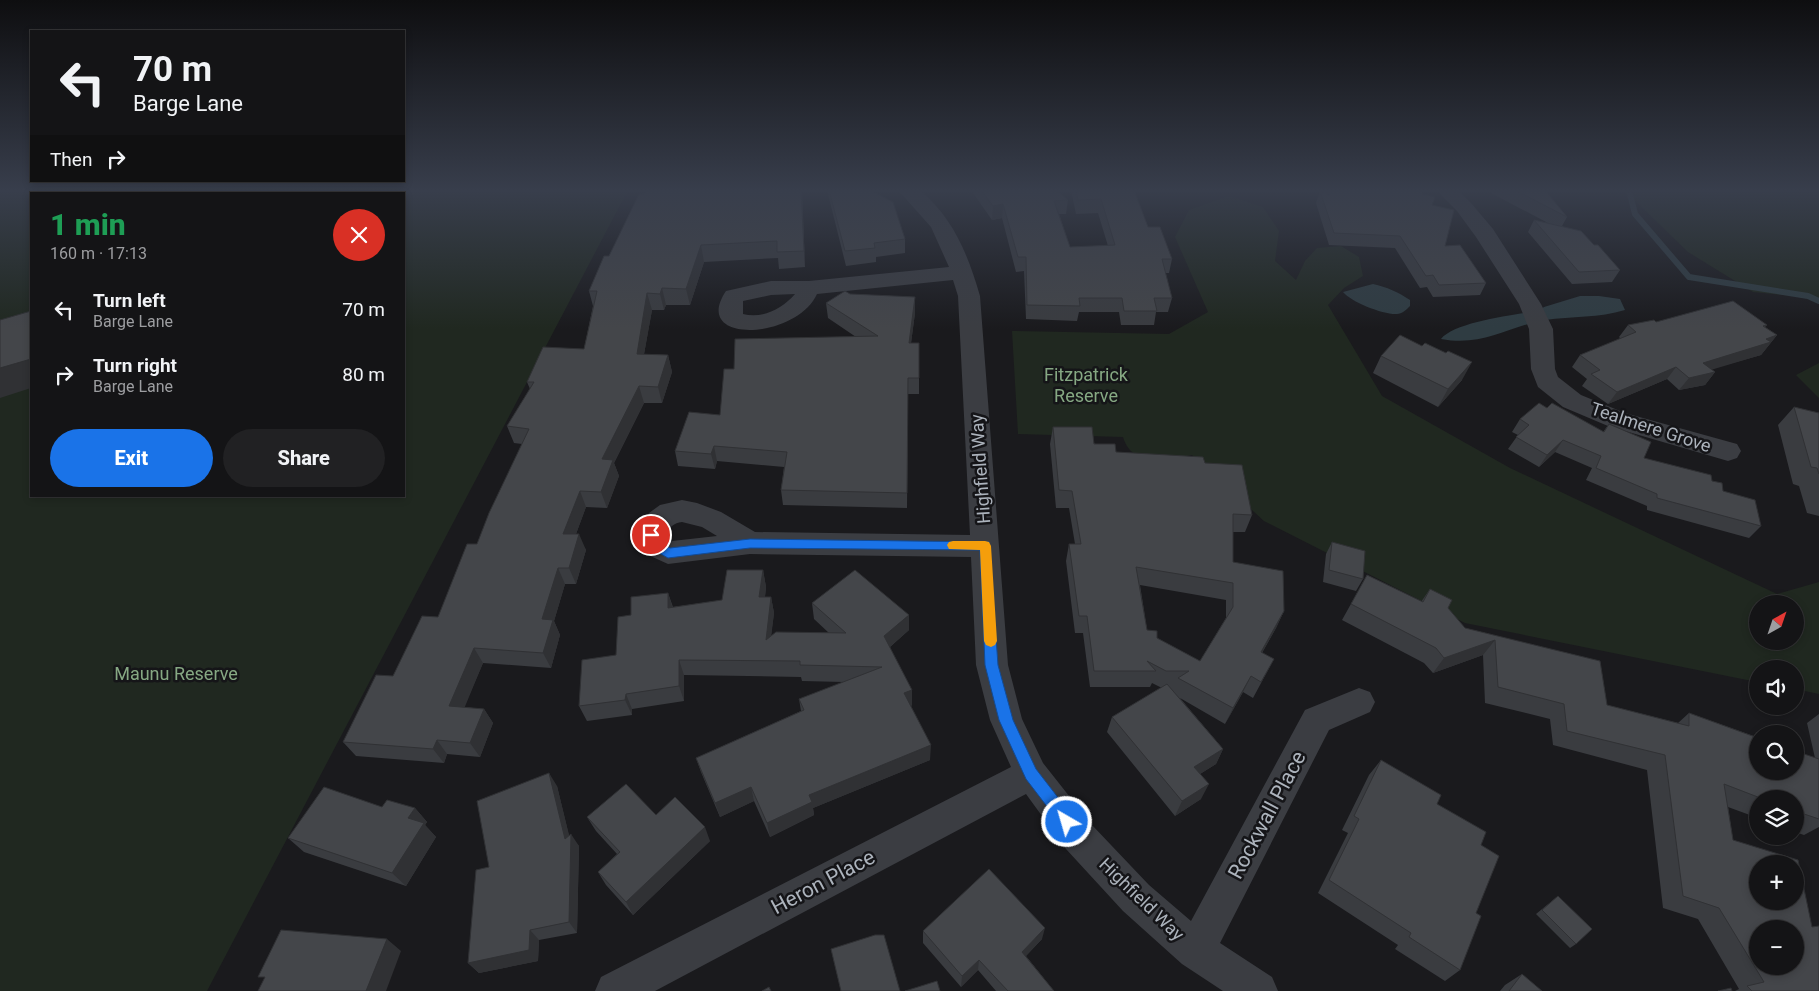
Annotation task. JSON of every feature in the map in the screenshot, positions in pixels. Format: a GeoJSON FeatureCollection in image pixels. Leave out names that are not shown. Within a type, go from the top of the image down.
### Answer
{"type":"FeatureCollection","features":[{"type":"Feature","properties":{"kind":"street","name":"Highfield Way"},"geometry":{"type":"LineString","coordinates":[[948,236],[954,246],[969,296],[992,665],[1006,720],[1031,774],[1080,837],[1136,898],[1196,950],[1258,991]]}},
{"type":"Feature","properties":{"kind":"street","name":"Tealmere Grove"},"geometry":{"type":"LineString","coordinates":[[1486,236],[1536,319],[1543,368],[1547,380],[1572,401],[1617,420],[1728,451]]}},
{"type":"Feature","properties":{"kind":"street"},"geometry":{"type":"LineString","coordinates":[[809,288],[963,272]]}},
{"type":"Feature","properties":{"kind":"street"},"geometry":{"type":"LineString","coordinates":[[750,543],[985,546]]}},
{"type":"Feature","properties":{"kind":"street","name":"Rockwall Place"},"geometry":{"type":"LineString","coordinates":[[1196,950],[1317,720],[1359,702]]}},
{"type":"Feature","properties":{"kind":"street","name":"Heron Place"},"geometry":{"type":"LineString","coordinates":[[616,991],[1031,774]]}},
{"type":"Feature","properties":{"kind":"green space","name":"Maunu Reserve"},"geometry":{"type":"Polygon","coordinates":[[[0,236],[30,236],[30,497],[405,497],[405,236],[604,236],[207,991],[0,991],[0,236]]]}},
{"type":"Feature","properties":{"kind":"green space","name":"Fitzpatrick Reserve"},"geometry":{"type":"Polygon","coordinates":[[[1175,236],[1278,236],[1275,261],[1296,280],[1305,261],[1317,248],[1341,246],[1359,257],[1363,276],[1344,288],[1328,305],[1382,396],[1510,468],[1777,594],[1819,582],[1819,694],[1804,691],[1804,660],[1749,660],[1749,680],[1465,623],[1264,521],[1192,455],[1162,460],[1142,458],[1134,454],[1123,437],[1018,434],[1012,331],[1169,334],[1208,312],[1175,236]]]}},
{"type":"Feature","properties":{"kind":"green space"},"geometry":{"type":"Polygon","coordinates":[[[1672,236],[1819,236],[1819,303],[1811,298],[1753,292],[1688,252],[1672,236]]]}},
{"type":"Feature","properties":{"kind":"green space"},"geometry":{"type":"Polygon","coordinates":[[[1819,363],[1819,398],[1796,375],[1819,363]]]}},
{"type":"Feature","properties":{"kind":"shaded area"},"geometry":{"type":"Polygon","coordinates":[[[1373,284],[1388,288],[1406,297],[1410,300],[1410,306],[1404,312],[1391,314],[1360,304],[1343,292],[1373,284]]]}},
{"type":"Feature","properties":{"kind":"shaded area"},"geometry":{"type":"Polygon","coordinates":[[[1580,296],[1620,299],[1625,310],[1595,316],[1545,320],[1482,338],[1456,341],[1441,339],[1448,333],[1472,323],[1539,311],[1544,307],[1580,296]]]}},
{"type":"Feature","properties":{"kind":"building"},"geometry":{"type":"Polygon","coordinates":[[[619,236],[803,236],[804,251],[777,252],[777,241],[701,245],[686,289],[662,288],[660,294],[647,293],[637,354],[668,355],[658,387],[639,386],[602,459],[613,460],[601,492],[580,491],[563,534],[579,534],[569,568],[558,568],[542,619],[553,620],[543,653],[474,648],[449,706],[484,709],[470,743],[437,740],[433,749],[343,742],[376,675],[393,676],[422,616],[438,617],[467,544],[477,544],[489,513],[529,429],[507,426],[534,382],[527,382],[543,347],[584,349],[597,291],[589,291],[604,256],[609,256],[619,236]]]}},
{"type":"Feature","properties":{"kind":"building"},"geometry":{"type":"Polygon","coordinates":[[[841,236],[904,236],[905,239],[874,243],[875,248],[845,251],[841,236]]]}},
{"type":"Feature","properties":{"kind":"building"},"geometry":{"type":"Polygon","coordinates":[[[1012,236],[1066,236],[1070,247],[1115,245],[1112,236],[1163,236],[1172,259],[1162,259],[1172,298],[1154,298],[1157,311],[1124,311],[1122,298],[1079,298],[1080,306],[1027,305],[1026,257],[1018,257],[1012,236]]]}},
{"type":"Feature","properties":{"kind":"building"},"geometry":{"type":"Polygon","coordinates":[[[1400,236],[1447,236],[1445,246],[1460,245],[1486,283],[1439,285],[1433,275],[1426,276],[1400,236]]]}},
{"type":"Feature","properties":{"kind":"building"},"geometry":{"type":"Polygon","coordinates":[[[1548,236],[1586,236],[1594,245],[1598,245],[1620,270],[1579,272],[1548,236]]]}},
{"type":"Feature","properties":{"kind":"building"},"geometry":{"type":"Polygon","coordinates":[[[845,291],[850,294],[915,297],[909,343],[919,343],[919,378],[908,378],[907,493],[781,490],[787,452],[714,446],[711,454],[675,451],[689,412],[720,415],[724,369],[734,369],[735,339],[878,336],[826,303],[845,291]]]}},
{"type":"Feature","properties":{"kind":"building"},"geometry":{"type":"Polygon","coordinates":[[[1733,301],[1767,325],[1763,326],[1777,335],[1766,339],[1771,342],[1703,363],[1715,372],[1689,378],[1676,367],[1617,392],[1591,374],[1600,370],[1580,355],[1636,332],[1628,325],[1654,320],[1656,322],[1733,301]]]}},
{"type":"Feature","properties":{"kind":"building"},"geometry":{"type":"Polygon","coordinates":[[[30,311],[30,359],[0,368],[0,320],[30,311]]]}},
{"type":"Feature","properties":{"kind":"building"},"geometry":{"type":"Polygon","coordinates":[[[1400,335],[1422,346],[1425,343],[1472,362],[1448,389],[1381,356],[1400,335]]]}},
{"type":"Feature","properties":{"kind":"building"},"geometry":{"type":"Polygon","coordinates":[[[1539,403],[1547,408],[1552,403],[1604,432],[1609,424],[1651,442],[1644,458],[1711,475],[1712,481],[1722,483],[1723,491],[1755,500],[1761,526],[1657,498],[1657,494],[1596,468],[1601,456],[1563,440],[1547,455],[1516,437],[1529,425],[1520,419],[1539,403]]]}},
{"type":"Feature","properties":{"kind":"building"},"geometry":{"type":"Polygon","coordinates":[[[1794,407],[1819,413],[1819,474],[1817,468],[1811,467],[1794,407]]]}},
{"type":"Feature","properties":{"kind":"building"},"geometry":{"type":"Polygon","coordinates":[[[1053,427],[1092,427],[1094,444],[1115,444],[1116,452],[1203,457],[1205,463],[1242,465],[1252,515],[1233,514],[1233,562],[1283,571],[1284,611],[1261,652],[1274,659],[1261,682],[1251,676],[1233,708],[1178,678],[1189,671],[1166,671],[1147,661],[1156,671],[1094,671],[1087,616],[1079,616],[1069,544],[1081,544],[1072,491],[1059,490],[1053,427]],[[1136,567],[1147,630],[1157,631],[1157,638],[1200,661],[1233,607],[1233,583],[1136,567]]]}},
{"type":"Feature","properties":{"kind":"building"},"geometry":{"type":"Polygon","coordinates":[[[1332,542],[1365,551],[1363,579],[1329,570],[1332,542]]]}},
{"type":"Feature","properties":{"kind":"building"},"geometry":{"type":"Polygon","coordinates":[[[727,570],[763,570],[759,597],[771,597],[766,640],[776,632],[846,633],[812,603],[855,570],[909,615],[884,636],[912,690],[904,693],[931,745],[809,795],[812,802],[767,823],[751,787],[715,803],[696,758],[804,710],[799,699],[882,667],[800,665],[800,661],[679,660],[679,686],[626,694],[625,700],[579,706],[582,660],[616,655],[618,617],[631,615],[631,597],[668,593],[668,608],[722,600],[727,570]]]}},
{"type":"Feature","properties":{"kind":"building"},"geometry":{"type":"Polygon","coordinates":[[[1367,575],[1423,602],[1430,589],[1452,600],[1448,608],[1465,628],[1600,661],[1607,705],[1689,726],[1689,713],[1749,735],[1749,780],[1804,780],[1804,754],[1819,759],[1819,819],[1804,814],[1804,790],[1749,790],[1749,794],[1724,784],[1733,840],[1782,855],[1749,855],[1749,910],[1804,910],[1804,889],[1812,927],[1819,926],[1819,991],[1752,991],[1747,986],[1764,982],[1760,975],[1804,975],[1804,920],[1749,920],[1749,957],[1719,908],[1683,896],[1665,755],[1567,731],[1564,704],[1498,687],[1495,640],[1444,658],[1436,648],[1351,604],[1367,575]]]}},
{"type":"Feature","properties":{"kind":"building"},"geometry":{"type":"Polygon","coordinates":[[[1167,684],[1223,749],[1194,767],[1209,784],[1182,801],[1112,717],[1167,684]]]}},
{"type":"Feature","properties":{"kind":"building"},"geometry":{"type":"Polygon","coordinates":[[[1381,760],[1441,795],[1437,804],[1486,832],[1481,845],[1499,856],[1476,913],[1481,916],[1460,970],[1409,937],[1411,933],[1329,880],[1359,819],[1354,816],[1381,760]]]}},
{"type":"Feature","properties":{"kind":"building"},"geometry":{"type":"Polygon","coordinates":[[[549,773],[565,839],[571,834],[569,922],[530,930],[529,950],[468,963],[476,870],[489,867],[477,801],[549,773]]]}},
{"type":"Feature","properties":{"kind":"building"},"geometry":{"type":"Polygon","coordinates":[[[626,784],[656,815],[675,797],[705,827],[626,902],[598,872],[620,852],[587,817],[626,784]]]}},
{"type":"Feature","properties":{"kind":"building"},"geometry":{"type":"Polygon","coordinates":[[[324,787],[382,807],[387,800],[415,808],[408,818],[424,823],[392,873],[288,838],[324,787]]]}},
{"type":"Feature","properties":{"kind":"building"},"geometry":{"type":"Polygon","coordinates":[[[989,869],[1045,928],[1022,952],[1054,991],[1008,991],[979,960],[962,976],[923,931],[989,869]]]}},
{"type":"Feature","properties":{"kind":"building"},"geometry":{"type":"Polygon","coordinates":[[[1558,896],[1592,929],[1576,944],[1542,910],[1558,896]]]}},
{"type":"Feature","properties":{"kind":"building"},"geometry":{"type":"Polygon","coordinates":[[[281,930],[387,939],[366,991],[258,991],[265,977],[258,977],[281,930]]]}},
{"type":"Feature","properties":{"kind":"building"},"geometry":{"type":"Polygon","coordinates":[[[875,935],[884,935],[900,991],[841,991],[831,949],[875,935]]]}},
{"type":"Feature","properties":{"kind":"building"},"geometry":{"type":"Polygon","coordinates":[[[1522,974],[1542,991],[1509,991],[1522,974]]]}},
{"type":"Feature","properties":{"kind":"building"},"geometry":{"type":"Polygon","coordinates":[[[937,981],[940,991],[905,991],[937,981]]]}},
{"type":"Feature","properties":{"kind":"building"},"geometry":{"type":"Polygon","coordinates":[[[769,987],[771,991],[762,991],[769,987]]]}},
{"type":"Feature","properties":{"kind":"building"},"geometry":{"type":"Polygon","coordinates":[[[1731,988],[1732,991],[1718,991],[1731,988]]]}},
{"type":"Feature","properties":{"kind":"waterway"},"geometry":{"type":"LineString","coordinates":[[1654,236],[1689,277],[1808,296],[1819,301]]}},
{"type":"Feature","properties":{"kind":"slow traffic"},"geometry":{"type":"LineString","coordinates":[[953,545],[985,546],[991,641]]}},
{"type":"Feature","properties":{"kind":"route"},"geometry":{"type":"LineString","coordinates":[[651,535],[656,546],[668,553],[750,543],[985,546],[992,665],[1006,720],[1031,774],[1067,822]]}}]}
